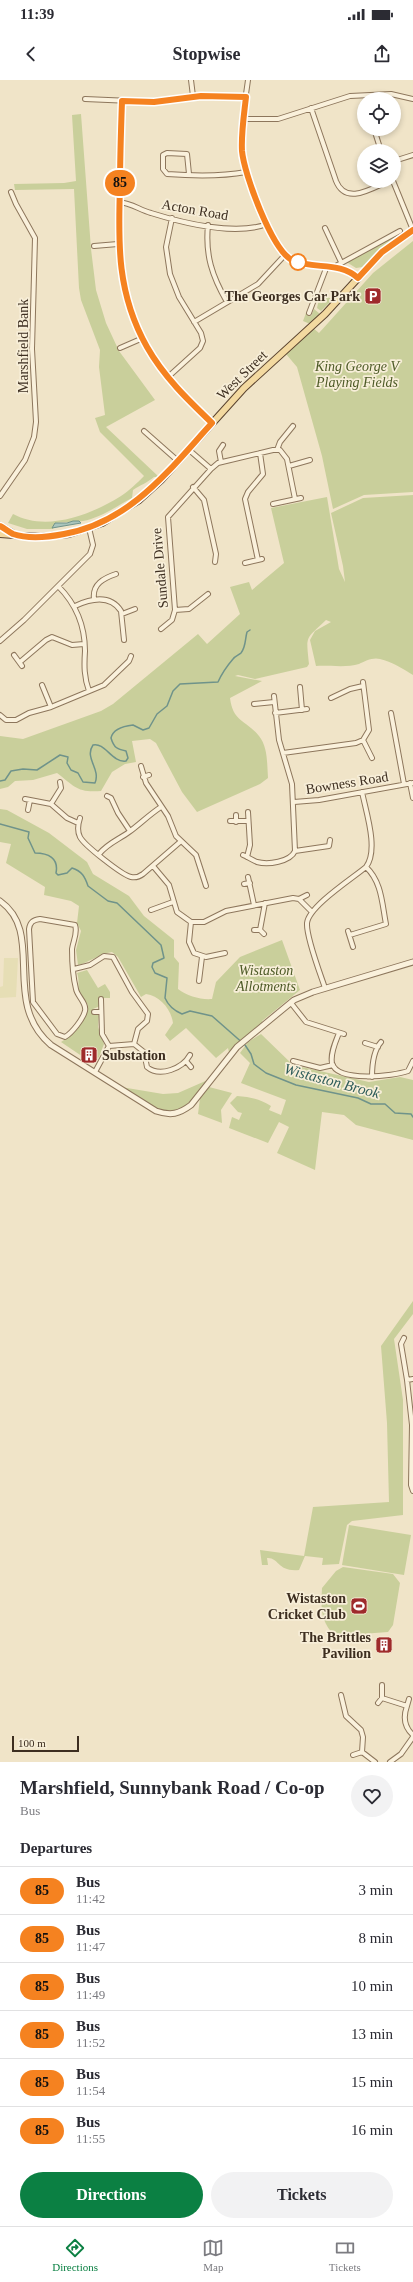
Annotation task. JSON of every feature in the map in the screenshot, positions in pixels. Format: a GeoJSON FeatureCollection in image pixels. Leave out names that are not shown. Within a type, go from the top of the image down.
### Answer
{"type":"FeatureCollection","features":[{"type":"Feature","properties":{"kind":"main road","name":"West Street"},"geometry":{"type":"LineString","coordinates":[[0,534],[50,536],[89,528],[111,519],[139,500],[178,461],[257,376],[325,314],[382,252],[413,230]]}},
{"type":"Feature","properties":{"kind":"main road","name":"West Street"},"geometry":{"type":"LineString","coordinates":[[0,526],[13,534]]}},
{"type":"Feature","properties":{"kind":"street"},"geometry":{"type":"LineString","coordinates":[[191,80],[193,96]]}},
{"type":"Feature","properties":{"kind":"street"},"geometry":{"type":"LineString","coordinates":[[248,80],[243,119],[242,151],[246,172],[267,224],[278,246],[285,255],[299,262],[350,271],[358,278]]}},
{"type":"Feature","properties":{"kind":"street"},"geometry":{"type":"LineString","coordinates":[[401,95],[413,98]]}},
{"type":"Feature","properties":{"kind":"street"},"geometry":{"type":"LineString","coordinates":[[85,99],[154,102],[193,96],[246,97]]}},
{"type":"Feature","properties":{"kind":"street"},"geometry":{"type":"LineString","coordinates":[[243,119],[274,120],[344,97],[357,97]]}},
{"type":"Feature","properties":{"kind":"street"},"geometry":{"type":"LineString","coordinates":[[122,101],[118,244],[125,294],[143,338],[168,377],[182,394],[212,423]]}},
{"type":"Feature","properties":{"kind":"street"},"geometry":{"type":"LineString","coordinates":[[311,108],[341,190],[349,194],[356,194],[371,188]]}},
{"type":"Feature","properties":{"kind":"street"},"geometry":{"type":"LineString","coordinates":[[189,174],[187,154],[167,152],[163,155],[163,169],[165,173],[189,174],[206,177],[246,172]]}},
{"type":"Feature","properties":{"kind":"street"},"geometry":{"type":"LineString","coordinates":[[401,159],[413,155]]}},
{"type":"Feature","properties":{"kind":"street"},"geometry":{"type":"LineString","coordinates":[[396,188],[413,230]]}},
{"type":"Feature","properties":{"kind":"street","name":"Marshfield Bank"},"geometry":{"type":"LineString","coordinates":[[0,496],[25,460],[34,437],[36,422],[32,349],[35,238],[11,192]]}},
{"type":"Feature","properties":{"kind":"street","name":"Acton Road"},"geometry":{"type":"LineString","coordinates":[[119,202],[172,218],[208,225],[246,229],[267,224]]}},
{"type":"Feature","properties":{"kind":"street"},"geometry":{"type":"LineString","coordinates":[[168,377],[202,346],[202,335],[177,292],[167,264],[166,247],[172,218]]}},
{"type":"Feature","properties":{"kind":"street"},"geometry":{"type":"LineString","coordinates":[[208,225],[206,246],[210,268],[227,302]]}},
{"type":"Feature","properties":{"kind":"street"},"geometry":{"type":"LineString","coordinates":[[325,228],[341,262]]}},
{"type":"Feature","properties":{"kind":"street"},"geometry":{"type":"LineString","coordinates":[[334,267],[400,231]]}},
{"type":"Feature","properties":{"kind":"street"},"geometry":{"type":"LineString","coordinates":[[94,246],[118,244]]}},
{"type":"Feature","properties":{"kind":"street"},"geometry":{"type":"LineString","coordinates":[[194,322],[258,284],[285,255]]}},
{"type":"Feature","properties":{"kind":"street"},"geometry":{"type":"LineString","coordinates":[[309,313],[327,266]]}},
{"type":"Feature","properties":{"kind":"street"},"geometry":{"type":"LineString","coordinates":[[120,348],[143,338]]}},
{"type":"Feature","properties":{"kind":"street"},"geometry":{"type":"LineString","coordinates":[[277,450],[280,442],[293,426]]}},
{"type":"Feature","properties":{"kind":"street"},"geometry":{"type":"LineString","coordinates":[[144,431],[178,461]]}},
{"type":"Feature","properties":{"kind":"street"},"geometry":{"type":"LineString","coordinates":[[223,445],[219,451],[221,462],[277,450],[286,455],[296,499]]}},
{"type":"Feature","properties":{"kind":"street"},"geometry":{"type":"LineString","coordinates":[[188,449],[211,469]]}},
{"type":"Feature","properties":{"kind":"street"},"geometry":{"type":"LineString","coordinates":[[245,563],[260,559],[245,499],[248,492],[263,474],[260,453]]}},
{"type":"Feature","properties":{"kind":"street"},"geometry":{"type":"LineString","coordinates":[[289,466],[310,460]]}},
{"type":"Feature","properties":{"kind":"street","name":"Sundale Drive"},"geometry":{"type":"LineString","coordinates":[[161,629],[172,620],[175,610],[167,519],[193,487],[211,469],[221,462]]}},
{"type":"Feature","properties":{"kind":"street"},"geometry":{"type":"LineString","coordinates":[[193,487],[204,500],[216,554],[215,562]]}},
{"type":"Feature","properties":{"kind":"street"},"geometry":{"type":"LineString","coordinates":[[273,504],[301,498]]}},
{"type":"Feature","properties":{"kind":"street"},"geometry":{"type":"LineString","coordinates":[[0,641],[58,586],[92,551],[93,542],[89,528]]}},
{"type":"Feature","properties":{"kind":"street"},"geometry":{"type":"LineString","coordinates":[[94,599],[94,592],[98,585],[104,579],[116,574]]}},
{"type":"Feature","properties":{"kind":"street"},"geometry":{"type":"LineString","coordinates":[[58,586],[75,606],[82,625],[84,644],[84,676],[89,691]]}},
{"type":"Feature","properties":{"kind":"street"},"geometry":{"type":"LineString","coordinates":[[175,610],[189,609],[208,594]]}},
{"type":"Feature","properties":{"kind":"street"},"geometry":{"type":"LineString","coordinates":[[75,606],[94,599],[102,599],[113,603],[120,609],[122,614],[124,640]]}},
{"type":"Feature","properties":{"kind":"street"},"geometry":{"type":"LineString","coordinates":[[122,614],[135,609]]}},
{"type":"Feature","properties":{"kind":"street"},"geometry":{"type":"LineString","coordinates":[[14,655],[21,664],[46,640],[52,637],[72,645],[84,644]]}},
{"type":"Feature","properties":{"kind":"street"},"geometry":{"type":"LineString","coordinates":[[0,714],[6,720],[16,720],[29,713],[51,707],[89,691],[107,683],[129,661],[131,656]]}},
{"type":"Feature","properties":{"kind":"street"},"geometry":{"type":"LineString","coordinates":[[283,753],[356,743],[363,740],[369,730],[363,684],[331,698]]}},
{"type":"Feature","properties":{"kind":"street"},"geometry":{"type":"LineString","coordinates":[[42,685],[51,707]]}},
{"type":"Feature","properties":{"kind":"street"},"geometry":{"type":"LineString","coordinates":[[300,687],[302,710]]}},
{"type":"Feature","properties":{"kind":"street"},"geometry":{"type":"LineString","coordinates":[[300,693],[306,692]]}},
{"type":"Feature","properties":{"kind":"street"},"geometry":{"type":"LineString","coordinates":[[339,695],[341,701]]}},
{"type":"Feature","properties":{"kind":"street"},"geometry":{"type":"LineString","coordinates":[[274,696],[275,713],[283,753],[290,773],[294,802]]}},
{"type":"Feature","properties":{"kind":"street"},"geometry":{"type":"LineString","coordinates":[[259,709],[256,703],[274,702]]}},
{"type":"Feature","properties":{"kind":"street"},"geometry":{"type":"LineString","coordinates":[[275,713],[307,709]]}},
{"type":"Feature","properties":{"kind":"street"},"geometry":{"type":"LineString","coordinates":[[391,713],[404,784]]}},
{"type":"Feature","properties":{"kind":"street"},"geometry":{"type":"LineString","coordinates":[[363,740],[372,758]]}},
{"type":"Feature","properties":{"kind":"street"},"geometry":{"type":"LineString","coordinates":[[141,766],[144,777],[161,807],[168,816],[173,833],[180,842],[196,855],[206,886]]}},
{"type":"Feature","properties":{"kind":"street"},"geometry":{"type":"LineString","coordinates":[[144,777],[149,775]]}},
{"type":"Feature","properties":{"kind":"street"},"geometry":{"type":"LineString","coordinates":[[51,804],[61,788],[60,782]]}},
{"type":"Feature","properties":{"kind":"street"},"geometry":{"type":"LineString","coordinates":[[412,783],[413,798]]}},
{"type":"Feature","properties":{"kind":"street","name":"Bowness Road"},"geometry":{"type":"LineString","coordinates":[[295,851],[294,802],[319,800],[412,783]]}},
{"type":"Feature","properties":{"kind":"street"},"geometry":{"type":"LineString","coordinates":[[325,988],[307,928],[308,918],[312,912],[366,867],[371,859],[373,851],[362,792]]}},
{"type":"Feature","properties":{"kind":"street"},"geometry":{"type":"LineString","coordinates":[[115,794],[109,797],[130,831]]}},
{"type":"Feature","properties":{"kind":"street"},"geometry":{"type":"LineString","coordinates":[[28,810],[28,800],[51,804],[67,818],[79,821],[80,837],[99,854],[130,877],[141,876],[180,842]]}},
{"type":"Feature","properties":{"kind":"street"},"geometry":{"type":"LineString","coordinates":[[99,854],[110,842],[130,831],[145,817],[161,807]]}},
{"type":"Feature","properties":{"kind":"street"},"geometry":{"type":"LineString","coordinates":[[248,812],[250,845],[245,856],[257,862],[270,862],[288,859],[295,851],[329,846],[330,840]]}},
{"type":"Feature","properties":{"kind":"street"},"geometry":{"type":"LineString","coordinates":[[236,815],[236,822]]}},
{"type":"Feature","properties":{"kind":"street"},"geometry":{"type":"LineString","coordinates":[[230,822],[248,821]]}},
{"type":"Feature","properties":{"kind":"street"},"geometry":{"type":"LineString","coordinates":[[153,866],[166,881],[177,912],[191,922],[204,922],[226,911],[293,898],[300,899],[307,895]]}},
{"type":"Feature","properties":{"kind":"street"},"geometry":{"type":"LineString","coordinates":[[353,947],[349,933],[386,924],[379,884],[374,875],[366,867]]}},
{"type":"Feature","properties":{"kind":"street"},"geometry":{"type":"LineString","coordinates":[[248,877],[254,905]]}},
{"type":"Feature","properties":{"kind":"street"},"geometry":{"type":"LineString","coordinates":[[244,884],[250,883]]}},
{"type":"Feature","properties":{"kind":"street"},"geometry":{"type":"LineString","coordinates":[[300,899],[312,912]]}},
{"type":"Feature","properties":{"kind":"street"},"geometry":{"type":"LineString","coordinates":[[0,901],[7,906],[18,924],[21,953],[21,997],[28,1018],[42,1038],[156,1111],[168,1115],[176,1114],[191,1105],[237,1047],[291,1003],[302,996],[413,962]]}},
{"type":"Feature","properties":{"kind":"street"},"geometry":{"type":"LineString","coordinates":[[151,910],[173,902]]}},
{"type":"Feature","properties":{"kind":"street"},"geometry":{"type":"LineString","coordinates":[[260,930],[265,903]]}},
{"type":"Feature","properties":{"kind":"street"},"geometry":{"type":"LineString","coordinates":[[40,919],[75,925],[76,930],[72,953],[74,969],[75,988],[85,1006],[85,1011],[70,1034],[61,1037],[48,1024],[33,1002],[30,923],[34,920],[40,919]]}},
{"type":"Feature","properties":{"kind":"street"},"geometry":{"type":"LineString","coordinates":[[191,922],[189,934],[190,949],[202,957],[223,954],[223,960]]}},
{"type":"Feature","properties":{"kind":"street"},"geometry":{"type":"LineString","coordinates":[[254,930],[260,930],[264,934]]}},
{"type":"Feature","properties":{"kind":"street"},"geometry":{"type":"LineString","coordinates":[[74,969],[90,965],[104,956],[115,959],[132,992],[147,1010],[148,1019],[138,1029],[134,1044]]}},
{"type":"Feature","properties":{"kind":"street"},"geometry":{"type":"LineString","coordinates":[[199,981],[202,957]]}},
{"type":"Feature","properties":{"kind":"street"},"geometry":{"type":"LineString","coordinates":[[194,972],[200,973]]}},
{"type":"Feature","properties":{"kind":"street"},"geometry":{"type":"LineString","coordinates":[[101,999],[102,1034],[109,1046]]}},
{"type":"Feature","properties":{"kind":"street"},"geometry":{"type":"LineString","coordinates":[[291,1003],[306,1022],[344,1034]]}},
{"type":"Feature","properties":{"kind":"street"},"geometry":{"type":"LineString","coordinates":[[94,1012],[101,1012]]}},
{"type":"Feature","properties":{"kind":"street"},"geometry":{"type":"LineString","coordinates":[[339,1033],[332,1057],[333,1065],[341,1071],[372,1077],[406,1072],[413,1061]]}},
{"type":"Feature","properties":{"kind":"street"},"geometry":{"type":"LineString","coordinates":[[372,1077],[372,1066],[378,1047],[382,1042]]}},
{"type":"Feature","properties":{"kind":"street"},"geometry":{"type":"LineString","coordinates":[[365,1043],[378,1047]]}},
{"type":"Feature","properties":{"kind":"street"},"geometry":{"type":"LineString","coordinates":[[109,1046],[134,1044],[144,1052],[146,1064],[151,1070],[162,1072],[186,1061],[190,1055]]}},
{"type":"Feature","properties":{"kind":"street"},"geometry":{"type":"LineString","coordinates":[[95,1072],[109,1046]]}},
{"type":"Feature","properties":{"kind":"street"},"geometry":{"type":"LineString","coordinates":[[297,1060],[320,1068],[333,1065]]}},
{"type":"Feature","properties":{"kind":"street"},"geometry":{"type":"LineString","coordinates":[[186,1061],[191,1066]]}},
{"type":"Feature","properties":{"kind":"street"},"geometry":{"type":"LineString","coordinates":[[404,1338],[401,1344],[412,1425],[411,1485],[413,1491]]}},
{"type":"Feature","properties":{"kind":"street"},"geometry":{"type":"LineString","coordinates":[[407,1380],[413,1379]]}},
{"type":"Feature","properties":{"kind":"street"},"geometry":{"type":"LineString","coordinates":[[378,1703],[382,1698],[382,1685]]}},
{"type":"Feature","properties":{"kind":"street"},"geometry":{"type":"LineString","coordinates":[[341,1695],[346,1716],[361,1730],[363,1737],[362,1752]]}},
{"type":"Feature","properties":{"kind":"street"},"geometry":{"type":"LineString","coordinates":[[382,1698],[407,1706]]}},
{"type":"Feature","properties":{"kind":"street"},"geometry":{"type":"LineString","coordinates":[[390,1762],[401,1754],[413,1736],[408,1730],[404,1720],[409,1700]]}},
{"type":"Feature","properties":{"kind":"street"},"geometry":{"type":"LineString","coordinates":[[353,1755],[362,1752]]}},
{"type":"Feature","properties":{"kind":"street"},"geometry":{"type":"LineString","coordinates":[[362,1752],[375,1762]]}},
{"type":"Feature","properties":{"kind":"shaded area"},"geometry":{"type":"Polygon","coordinates":[[[4,958],[18,958],[16,997],[0,998],[0,987],[3,986],[4,958]]]}},
{"type":"Feature","properties":{"kind":"green space"},"geometry":{"type":"Polygon","coordinates":[[[81,114],[91,249],[96,290],[106,323],[119,351],[155,400],[106,427],[159,477],[154,477],[133,490],[132,498],[96,517],[80,522],[55,523],[53,529],[27,529],[8,523],[13,514],[26,519],[40,521],[68,519],[82,515],[121,496],[144,476],[100,432],[95,418],[105,415],[99,367],[100,350],[81,300],[79,288],[74,189],[15,190],[14,184],[64,183],[76,181],[72,115],[81,114]]]}},
{"type":"Feature","properties":{"kind":"green space"},"geometry":{"type":"Polygon","coordinates":[[[402,231],[363,267],[356,268],[348,263],[348,260],[402,231]]]}},
{"type":"Feature","properties":{"kind":"green space","name":"King George V Playing Fields"},"geometry":{"type":"Polygon","coordinates":[[[413,241],[413,492],[364,495],[333,509],[322,456],[297,367],[286,354],[313,328],[319,333],[373,273],[413,241]]]}},
{"type":"Feature","properties":{"kind":"green space"},"geometry":{"type":"Polygon","coordinates":[[[320,295],[333,299],[321,311],[317,308],[320,295]]]}},
{"type":"Feature","properties":{"kind":"green space"},"geometry":{"type":"Polygon","coordinates":[[[314,309],[320,314],[310,324],[303,321],[306,313],[311,316],[314,309]]]}},
{"type":"Feature","properties":{"kind":"green space"},"geometry":{"type":"Polygon","coordinates":[[[413,495],[413,675],[384,660],[377,659],[372,659],[349,666],[316,666],[310,640],[315,631],[331,622],[326,620],[314,631],[308,639],[307,648],[309,664],[307,667],[255,679],[238,675],[235,676],[262,681],[230,698],[234,712],[240,720],[254,730],[264,745],[268,778],[260,784],[197,812],[182,792],[156,743],[150,739],[132,741],[136,762],[125,764],[112,772],[101,791],[86,791],[76,788],[57,773],[33,780],[15,781],[8,787],[0,789],[0,736],[23,739],[101,711],[113,704],[198,634],[207,644],[240,614],[230,587],[249,582],[252,590],[284,563],[271,508],[327,497],[339,569],[345,582],[343,566],[331,513],[363,498],[413,495]]]}},
{"type":"Feature","properties":{"kind":"green space","name":"Wistaston Allotments"},"geometry":{"type":"Polygon","coordinates":[[[0,809],[7,810],[49,833],[87,862],[93,874],[129,896],[144,916],[174,940],[174,957],[179,963],[178,989],[190,996],[212,999],[216,982],[240,957],[282,940],[300,990],[262,1021],[265,1025],[230,1057],[228,1048],[216,1058],[186,1028],[170,1041],[165,1035],[173,1023],[167,1008],[156,997],[146,994],[141,997],[118,957],[112,952],[103,954],[78,965],[76,950],[81,931],[77,923],[79,906],[71,901],[44,895],[45,887],[6,863],[11,844],[0,842],[0,809]]]}},
{"type":"Feature","properties":{"kind":"green space"},"geometry":{"type":"Polygon","coordinates":[[[87,970],[98,988],[105,984],[110,992],[110,998],[100,998],[100,1006],[93,1009],[93,1013],[99,1014],[98,1027],[104,1044],[99,1057],[92,1063],[61,1042],[79,1026],[86,1016],[88,1006],[79,991],[77,973],[87,970]]]}},
{"type":"Feature","properties":{"kind":"green space"},"geometry":{"type":"Polygon","coordinates":[[[261,1034],[293,1065],[369,1082],[400,1077],[413,1080],[413,1140],[356,1125],[344,1115],[322,1112],[315,1170],[277,1153],[289,1127],[279,1122],[268,1143],[229,1128],[232,1117],[239,1120],[242,1113],[238,1112],[230,1103],[237,1096],[259,1100],[271,1106],[269,1110],[281,1115],[286,1100],[241,1083],[250,1063],[240,1053],[248,1042],[261,1034]]]}},
{"type":"Feature","properties":{"kind":"green space"},"geometry":{"type":"Polygon","coordinates":[[[210,1079],[186,1105],[177,1111],[169,1112],[160,1110],[150,1105],[121,1087],[163,1094],[178,1093],[210,1079]]]}},
{"type":"Feature","properties":{"kind":"green space"},"geometry":{"type":"Polygon","coordinates":[[[209,1087],[232,1093],[221,1110],[222,1123],[198,1114],[200,1098],[209,1087]]]}},
{"type":"Feature","properties":{"kind":"green space"},"geometry":{"type":"Polygon","coordinates":[[[413,1301],[413,1314],[394,1339],[403,1400],[403,1515],[352,1521],[347,1525],[339,1564],[322,1565],[323,1558],[305,1556],[299,1570],[286,1569],[271,1558],[267,1558],[268,1565],[262,1565],[260,1550],[304,1556],[313,1507],[389,1502],[387,1423],[381,1346],[413,1301]]]}},
{"type":"Feature","properties":{"kind":"green space"},"geometry":{"type":"Polygon","coordinates":[[[349,1525],[411,1535],[404,1575],[342,1565],[349,1525]]]}},
{"type":"Feature","properties":{"kind":"green space","name":"Wistaston Cricket Club"},"geometry":{"type":"Polygon","coordinates":[[[343,1567],[393,1574],[400,1583],[393,1625],[388,1632],[335,1636],[326,1625],[322,1614],[322,1588],[336,1571],[343,1567]]]}},
{"type":"Feature","properties":{"kind":"water"},"geometry":{"type":"Polygon","coordinates":[[[79,521],[81,523],[52,528],[55,523],[67,523],[79,521]]]}},
{"type":"Feature","properties":{"kind":"waterway"},"geometry":{"type":"LineString","coordinates":[[0,781],[5,780],[11,771],[23,769],[37,770],[60,755],[68,757],[67,763],[71,770],[78,773],[83,782],[95,783],[96,773],[90,754],[93,745],[101,747],[121,761],[126,761],[128,758],[126,751],[116,748],[113,744],[111,738],[114,732],[123,727],[133,725],[143,730],[149,728],[157,714],[167,706],[173,691],[180,684],[218,682],[229,664],[243,651],[247,632],[250,630]]}},
{"type":"Feature","properties":{"kind":"waterway","name":"Wistaston Brook"},"geometry":{"type":"LineString","coordinates":[[0,824],[29,832],[28,838],[35,853],[52,857],[56,864],[56,873],[58,875],[67,873],[72,868],[81,873],[88,886],[108,901],[117,903],[161,945],[164,958],[153,963],[152,967],[155,973],[167,978],[165,998],[174,1009],[182,1014],[190,1011],[212,1016],[245,1045],[251,1054],[254,1064],[266,1073],[296,1085],[358,1098],[371,1104],[385,1104],[395,1113],[411,1114],[413,1117]]}},
{"type":"Feature","properties":{"kind":"bus line","name":"85"},"geometry":{"type":"LineString","coordinates":[[0,526],[13,534],[41,537],[59,536],[89,528],[111,519],[129,508],[148,493],[212,423],[182,394],[155,359],[147,347],[133,317],[125,294],[120,269],[118,244],[122,101],[154,102],[193,96],[246,97],[242,128],[243,156],[246,172],[275,242],[283,253],[292,260],[346,269],[358,278],[382,252],[413,230]]}},
{"type":"Feature","properties":{"kind":"place","name":"The Georges Car Park"},"geometry":{"type":"Point","coordinates":[373,296]}},
{"type":"Feature","properties":{"kind":"place","name":"Substation"},"geometry":{"type":"Point","coordinates":[89,1055]}},
{"type":"Feature","properties":{"kind":"place","name":"Wistaston Cricket Club"},"geometry":{"type":"Point","coordinates":[359,1606]}},
{"type":"Feature","properties":{"kind":"place","name":"The Brittles Pavilion"},"geometry":{"type":"Point","coordinates":[384,1645]}}]}
